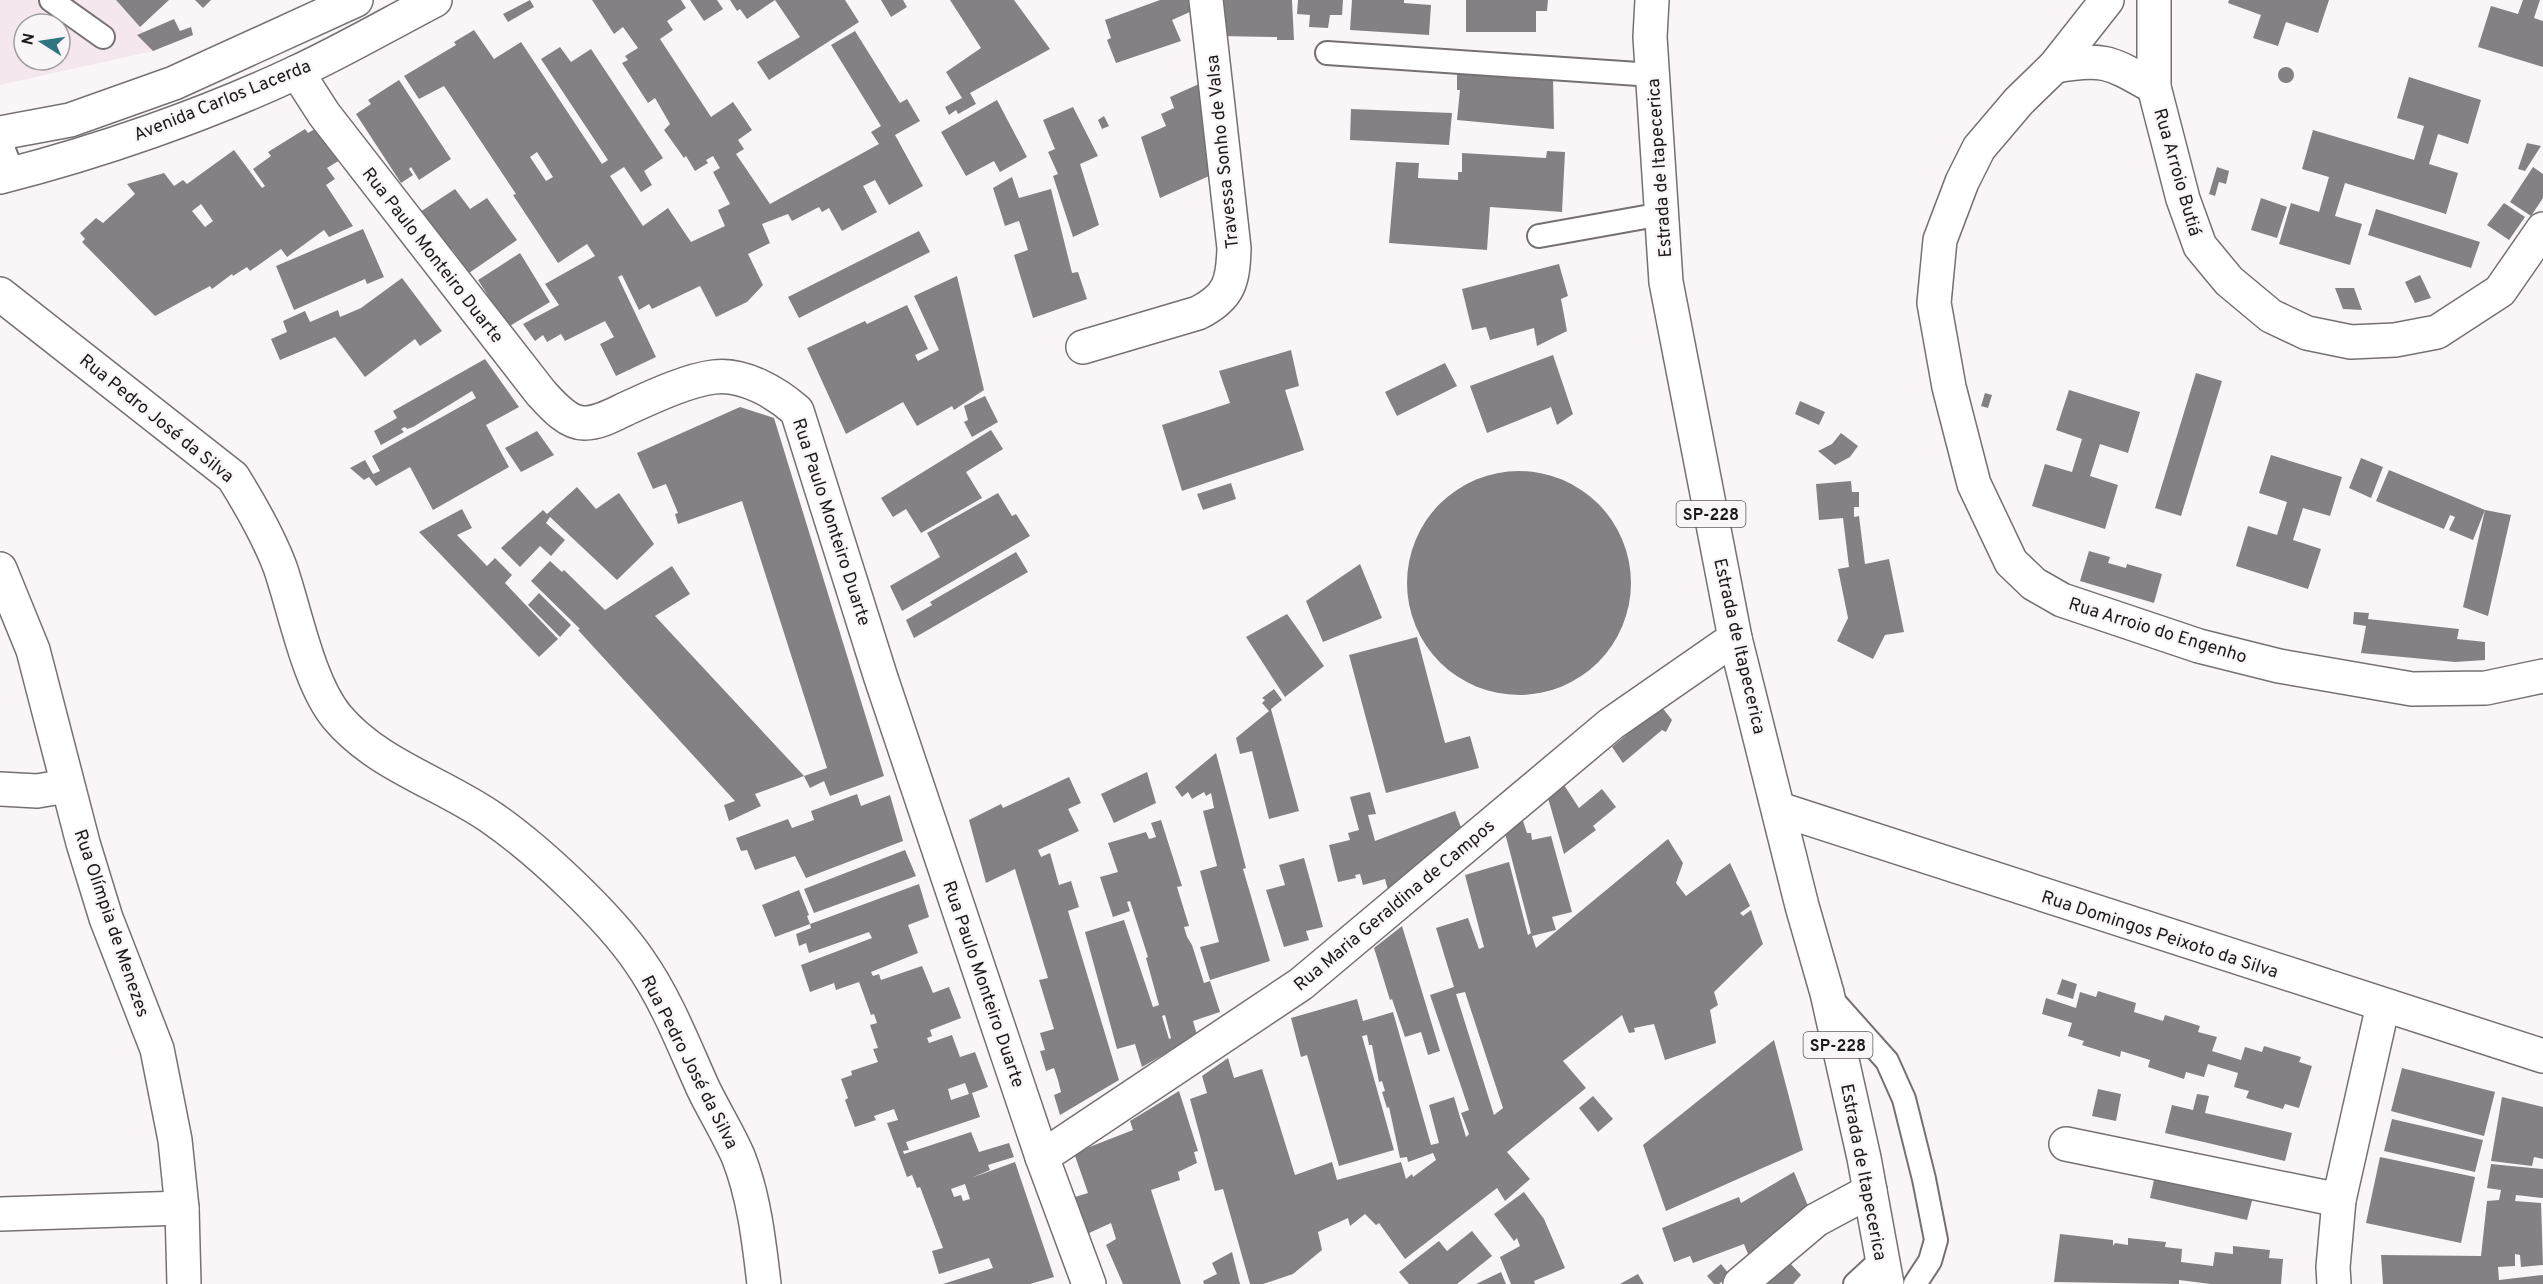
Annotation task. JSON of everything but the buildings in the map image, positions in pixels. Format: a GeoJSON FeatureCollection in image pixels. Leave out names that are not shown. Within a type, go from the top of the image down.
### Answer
{"type":"FeatureCollection","features":[{"type":"Feature","properties":{"kind":"street","name":"Avenida Carlos Lacerda"},"geometry":{"type":"LineString","coordinates":[[0,133],[70,120],[174,83],[356,0]]}},
{"type":"Feature","properties":{"kind":"street","name":"Avenida Carlos Lacerda"},"geometry":{"type":"LineString","coordinates":[[6,175],[159,128],[297,72],[435,0]]}},
{"type":"Feature","properties":{"kind":"street","name":"Travessa Sonho de Valsa"},"geometry":{"type":"LineString","coordinates":[[1083,347],[1198,313],[1213,306],[1230,285],[1233,271],[1233,248],[1206,0]]}},
{"type":"Feature","properties":{"kind":"street","name":"Estrada de Itapecerica"},"geometry":{"type":"LineString","coordinates":[[1652,0],[1650,37],[1666,282],[1735,638],[1827,993],[1870,1191],[1885,1272]]}},
{"type":"Feature","properties":{"kind":"street"},"geometry":{"type":"LineString","coordinates":[[1650,37],[1668,0]]}},
{"type":"Feature","properties":{"kind":"street","name":"Rua Arroio Butiá"},"geometry":{"type":"LineString","coordinates":[[2154,0],[2154,87],[2183,199],[2199,246],[2229,281],[2271,316],[2307,333],[2351,342],[2395,340],[2437,332],[2500,291],[2543,229]]}},
{"type":"Feature","properties":{"kind":"street","name":"Rua Arroio do Engenho"},"geometry":{"type":"LineString","coordinates":[[2104,3],[2055,66],[2019,101],[1979,148],[1962,182],[1940,240],[1934,303],[1949,387],[1974,484],[2011,562],[2034,584],[2062,600],[2199,646],[2279,666],[2412,689],[2486,688],[2543,676]]}},
{"type":"Feature","properties":{"kind":"street"},"geometry":{"type":"LineString","coordinates":[[2055,66],[2087,60],[2107,62],[2154,87]]}},
{"type":"Feature","properties":{"kind":"street","name":"Rua Paulo Monteiro Duarte"},"geometry":{"type":"LineString","coordinates":[[297,72],[324,114],[541,393],[573,421],[585,423],[603,418],[647,399],[715,376],[757,386],[779,395],[797,411],[881,678],[1042,1157],[1089,1284]]}},
{"type":"Feature","properties":{"kind":"street","name":"Rua Pedro José da Silva"},"geometry":{"type":"LineString","coordinates":[[0,294],[233,477],[254,511],[279,565],[315,674],[335,715],[364,745],[492,818],[525,844],[617,933],[640,962],[667,1008],[737,1156],[753,1204],[764,1284]]}},
{"type":"Feature","properties":{"kind":"street","name":"Rua Olímpia de Menezes"},"geometry":{"type":"LineString","coordinates":[[0,569],[33,650],[67,786],[106,918],[157,1049],[176,1140],[182,1208],[184,1284]]}},
{"type":"Feature","properties":{"kind":"street","name":"Rua Maria Geraldina de Campos"},"geometry":{"type":"LineString","coordinates":[[1042,1157],[1301,984],[1611,724],[1735,638]]}},
{"type":"Feature","properties":{"kind":"street"},"geometry":{"type":"LineString","coordinates":[[0,789],[37,790],[67,786]]}},
{"type":"Feature","properties":{"kind":"street","name":"Rua Domingos Peixoto da Silva"},"geometry":{"type":"LineString","coordinates":[[1779,809],[2543,1056]]}},
{"type":"Feature","properties":{"kind":"street"},"geometry":{"type":"LineString","coordinates":[[2334,1284],[2339,1200],[2383,1005]]}},
{"type":"Feature","properties":{"kind":"street"},"geometry":{"type":"LineString","coordinates":[[2066,1144],[2339,1200]]}},
{"type":"Feature","properties":{"kind":"street"},"geometry":{"type":"LineString","coordinates":[[1740,1284],[1816,1220],[1870,1191]]}},
{"type":"Feature","properties":{"kind":"street"},"geometry":{"type":"LineString","coordinates":[[0,1214],[182,1208]]}},
{"type":"Feature","properties":{"kind":"lane"},"geometry":{"type":"LineString","coordinates":[[51,0],[103,37]]}},
{"type":"Feature","properties":{"kind":"lane"},"geometry":{"type":"LineString","coordinates":[[1327,53],[1653,75]]}},
{"type":"Feature","properties":{"kind":"lane"},"geometry":{"type":"LineString","coordinates":[[0,140],[6,175]]}},
{"type":"Feature","properties":{"kind":"lane"},"geometry":{"type":"LineString","coordinates":[[1539,236],[1662,214]]}},
{"type":"Feature","properties":{"kind":"lane"},"geometry":{"type":"LineString","coordinates":[[1827,993],[1887,1061],[1904,1099],[1936,1240],[1930,1261],[1916,1284]]}},
{"type":"Feature","properties":{"kind":"lane"},"geometry":{"type":"LineString","coordinates":[[1855,1284],[1885,1272]]}},
{"type":"Feature","properties":{"kind":"shaded area"},"geometry":{"type":"Polygon","coordinates":[[[0,0],[118,0],[158,50],[72,69],[72,12],[12,12],[12,72],[59,72],[0,85],[0,0]]]}}]}
